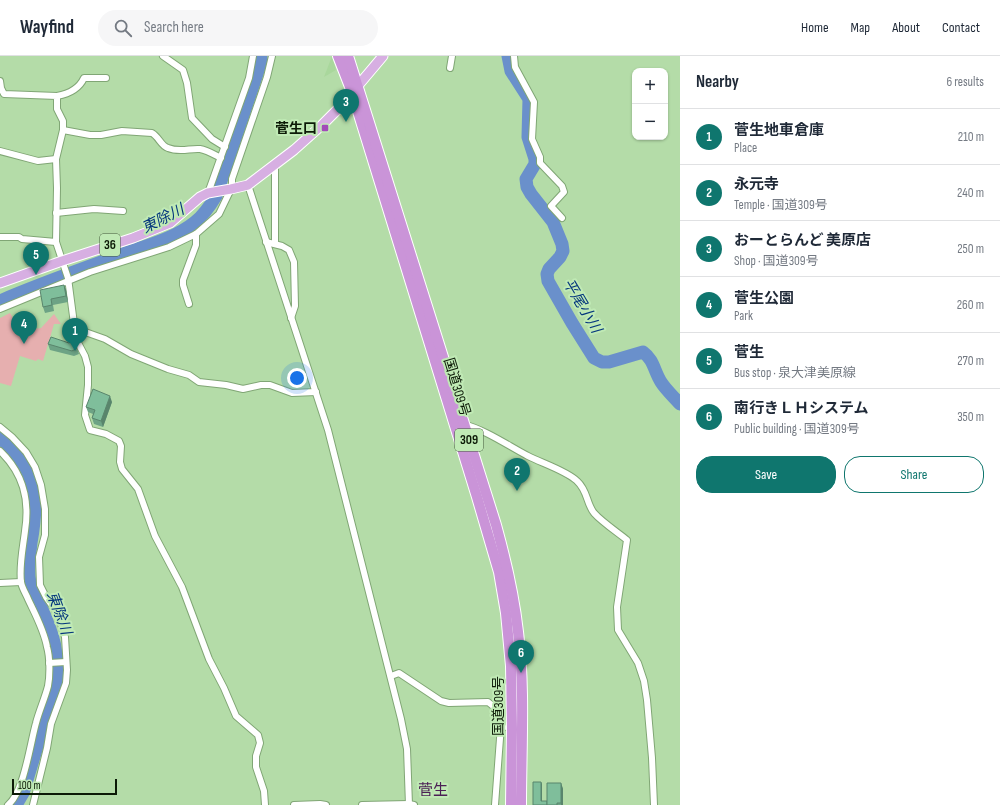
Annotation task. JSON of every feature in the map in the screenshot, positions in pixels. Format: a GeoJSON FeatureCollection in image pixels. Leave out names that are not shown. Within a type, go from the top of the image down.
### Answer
{"type":"FeatureCollection","features":[{"type":"Feature","properties":{"kind":"highway","name":"国道309号"},"geometry":{"type":"LineString","coordinates":[[338,56],[355,88]]}},
{"type":"Feature","properties":{"kind":"highway","name":"国道309号"},"geometry":{"type":"LineString","coordinates":[[348,56],[355,88],[459,425],[500,578],[506,613],[511,666],[511,805]]}},
{"type":"Feature","properties":{"kind":"highway","name":"国道309号"},"geometry":{"type":"LineString","coordinates":[[459,425],[496,525],[514,602],[521,665],[521,805]]}},
{"type":"Feature","properties":{"kind":"main road","name":"36"},"geometry":{"type":"LineString","coordinates":[[0,283],[133,238],[170,223],[200,197],[210,193],[248,185],[322,125],[383,56]]}},
{"type":"Feature","properties":{"kind":"street"},"geometry":{"type":"LineString","coordinates":[[162,56],[183,70],[187,83],[192,118],[212,139],[225,146]]}},
{"type":"Feature","properties":{"kind":"street"},"geometry":{"type":"LineString","coordinates":[[210,193],[249,78],[253,56]]}},
{"type":"Feature","properties":{"kind":"street"},"geometry":{"type":"LineString","coordinates":[[0,310],[68,280],[169,247],[196,234],[219,214],[230,189],[232,179],[267,77],[272,56]]}},
{"type":"Feature","properties":{"kind":"street"},"geometry":{"type":"LineString","coordinates":[[450,68],[452,56]]}},
{"type":"Feature","properties":{"kind":"street"},"geometry":{"type":"LineString","coordinates":[[514,56],[515,67],[534,102],[532,139],[540,158],[540,163],[562,186],[564,192],[551,206],[562,218]]}},
{"type":"Feature","properties":{"kind":"street"},"geometry":{"type":"LineString","coordinates":[[0,81],[4,94],[57,96],[67,94],[82,84],[84,78],[106,78]]}},
{"type":"Feature","properties":{"kind":"street"},"geometry":{"type":"LineString","coordinates":[[57,96],[57,109],[63,122],[63,130],[56,159],[56,242],[68,280],[76,338],[85,356],[88,367],[86,420],[90,430],[106,434],[119,441],[121,446],[120,462],[122,469],[138,489],[155,536],[182,587],[209,659],[236,716],[258,735],[260,743],[256,756],[256,767],[264,791],[265,805]]}},
{"type":"Feature","properties":{"kind":"street"},"geometry":{"type":"LineString","coordinates":[[63,130],[90,135],[122,132],[152,133],[163,146],[168,148],[188,150],[200,149],[221,158]]}},
{"type":"Feature","properties":{"kind":"street"},"geometry":{"type":"LineString","coordinates":[[0,151],[38,161],[56,159]]}},
{"type":"Feature","properties":{"kind":"street"},"geometry":{"type":"LineString","coordinates":[[275,164],[275,244]]}},
{"type":"Feature","properties":{"kind":"street"},"geometry":{"type":"LineString","coordinates":[[248,185],[328,430],[391,676],[407,749],[411,804],[362,805]]}},
{"type":"Feature","properties":{"kind":"street"},"geometry":{"type":"LineString","coordinates":[[56,213],[94,209],[123,211]]}},
{"type":"Feature","properties":{"kind":"street"},"geometry":{"type":"LineString","coordinates":[[189,304],[182,285],[196,246],[196,234]]}},
{"type":"Feature","properties":{"kind":"street"},"geometry":{"type":"LineString","coordinates":[[0,236],[56,242]]}},
{"type":"Feature","properties":{"kind":"street"},"geometry":{"type":"LineString","coordinates":[[266,242],[282,246],[289,250],[294,262],[295,306],[291,318]]}},
{"type":"Feature","properties":{"kind":"street"},"geometry":{"type":"LineString","coordinates":[[74,328],[105,338],[131,354],[168,369],[189,375],[199,382],[226,384],[243,389],[254,388],[261,385],[270,385],[292,393],[316,392]]}},
{"type":"Feature","properties":{"kind":"street"},"geometry":{"type":"LineString","coordinates":[[459,425],[492,436],[528,456],[570,476],[577,481],[585,491],[589,505],[594,513],[627,540],[617,607],[618,630],[638,663],[644,681],[652,758],[654,805]]}},
{"type":"Feature","properties":{"kind":"street"},"geometry":{"type":"LineString","coordinates":[[0,427],[26,452],[35,467],[41,485],[45,509],[45,535],[39,556],[40,585],[46,597],[58,614],[65,637],[66,683],[51,724],[46,756],[33,805]]}},
{"type":"Feature","properties":{"kind":"street"},"geometry":{"type":"LineString","coordinates":[[0,451],[17,470],[26,500],[26,529],[22,555],[22,582],[44,634],[48,647],[49,663],[48,684],[19,788],[11,803],[8,805]]}},
{"type":"Feature","properties":{"kind":"street"},"geometry":{"type":"LineString","coordinates":[[0,583],[22,582]]}},
{"type":"Feature","properties":{"kind":"street"},"geometry":{"type":"LineString","coordinates":[[49,663],[66,662]]}},
{"type":"Feature","properties":{"kind":"street"},"geometry":{"type":"LineString","coordinates":[[391,676],[399,673],[442,701],[449,703],[488,702],[493,706],[501,725],[495,805]]}},
{"type":"Feature","properties":{"kind":"street"},"geometry":{"type":"LineString","coordinates":[[501,725],[512,729]]}},
{"type":"Feature","properties":{"kind":"street"},"geometry":{"type":"LineString","coordinates":[[294,805],[326,805]]}},
{"type":"Feature","properties":{"kind":"shaded area"},"geometry":{"type":"Polygon","coordinates":[[[332,56],[336,70],[324,77],[332,56]]]}},
{"type":"Feature","properties":{"kind":"shaded area"},"geometry":{"type":"Polygon","coordinates":[[[10,313],[17,325],[21,325],[30,332],[34,329],[41,328],[54,314],[61,324],[54,324],[43,361],[38,359],[36,361],[20,356],[11,386],[0,383],[0,318],[10,313]]]}},
{"type":"Feature","properties":{"kind":"building"},"geometry":{"type":"Polygon","coordinates":[[[64,285],[66,296],[51,299],[52,305],[43,307],[40,290],[64,285]]]}},
{"type":"Feature","properties":{"kind":"building"},"geometry":{"type":"Polygon","coordinates":[[[51,337],[69,343],[73,340],[77,348],[72,351],[48,344],[51,337]]]}},
{"type":"Feature","properties":{"kind":"building"},"geometry":{"type":"Polygon","coordinates":[[[93,389],[110,396],[101,421],[92,418],[95,410],[86,407],[93,389]]]}},
{"type":"Feature","properties":{"kind":"building"},"geometry":{"type":"Polygon","coordinates":[[[533,782],[541,782],[541,801],[547,801],[547,805],[533,805],[533,782]]]}},
{"type":"Feature","properties":{"kind":"building"},"geometry":{"type":"Polygon","coordinates":[[[547,783],[561,783],[561,803],[557,803],[557,805],[547,805],[547,783]]]}},
{"type":"Feature","properties":{"kind":"waterway","name":"東除川"},"geometry":{"type":"LineString","coordinates":[[0,301],[60,277],[169,238],[187,228],[198,219],[207,210],[216,196],[261,62],[261,56]]}},
{"type":"Feature","properties":{"kind":"waterway","name":"平尾小川"},"geometry":{"type":"LineString","coordinates":[[508,56],[511,71],[529,99],[528,137],[535,159],[535,164],[526,179],[527,187],[553,222],[562,244],[563,251],[560,257],[549,269],[547,274],[548,281],[594,358],[602,362],[609,362],[643,352],[652,362],[663,385],[680,404]]}},
{"type":"Feature","properties":{"kind":"waterway","name":"東除川"},"geometry":{"type":"LineString","coordinates":[[0,437],[16,454],[28,473],[31,481],[35,508],[29,562],[29,578],[32,589],[52,635],[57,663],[56,684],[23,793],[16,805]]}},
{"type":"Feature","properties":{"kind":"place","name":"おーとらんど 美原店"},"geometry":{"type":"Point","coordinates":[346,122]}},
{"type":"Feature","properties":{"kind":"place","name":"菅生口"},"geometry":{"type":"Point","coordinates":[325,128]}},
{"type":"Feature","properties":{"kind":"place","name":"菅生"},"geometry":{"type":"Point","coordinates":[36,275]}},
{"type":"Feature","properties":{"kind":"place","name":"菅生公園"},"geometry":{"type":"Point","coordinates":[24,344]}},
{"type":"Feature","properties":{"kind":"place","name":"菅生地車倉庫"},"geometry":{"type":"Point","coordinates":[75,351]}},
{"type":"Feature","properties":{"kind":"place","name":"永元寺"},"geometry":{"type":"Point","coordinates":[517,491]}},
{"type":"Feature","properties":{"kind":"place","name":"南行きＬＨシステム"},"geometry":{"type":"Point","coordinates":[521,673]}},
{"type":"Feature","properties":{"kind":"district","name":"菅生"},"geometry":{"type":"Point","coordinates":[433,790]}}]}
